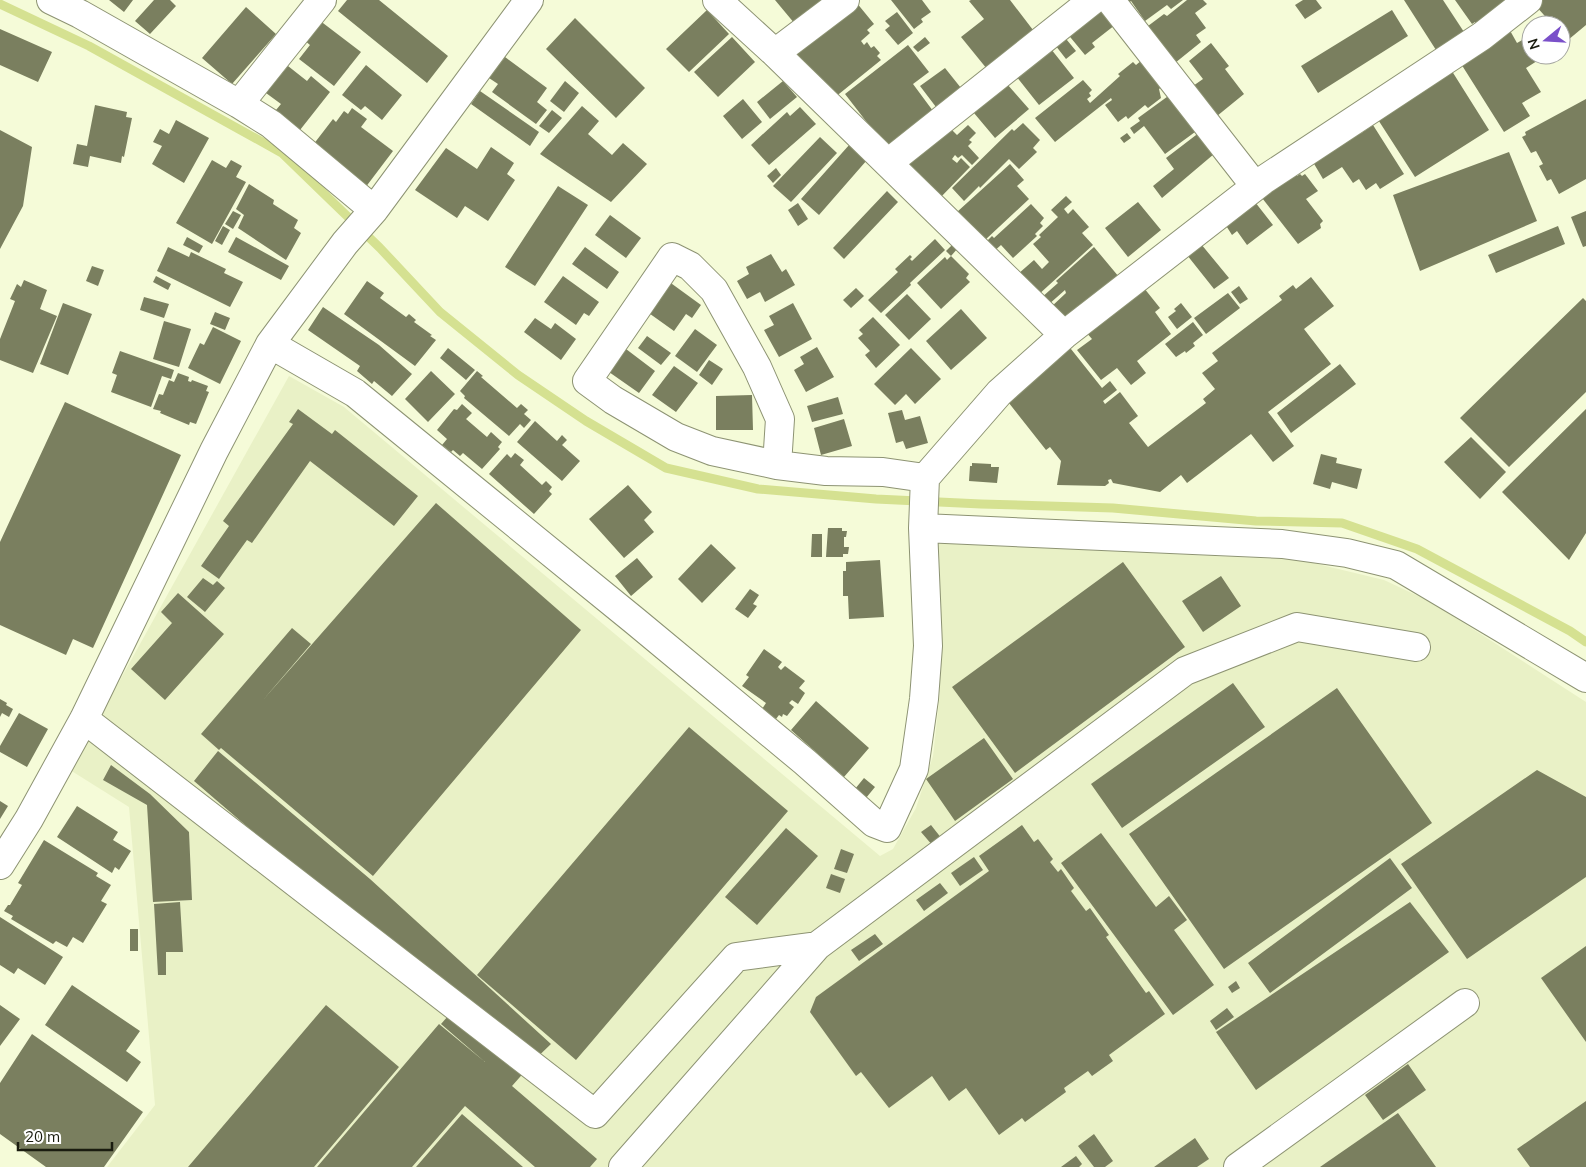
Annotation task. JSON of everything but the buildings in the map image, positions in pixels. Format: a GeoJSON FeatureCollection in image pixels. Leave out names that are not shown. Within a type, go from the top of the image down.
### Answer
{"type":"FeatureCollection","features":[{"type":"Feature","properties":{"kind":"street"},"geometry":{"type":"LineString","coordinates":[[51,0],[80,14],[271,124],[370,214]]}},
{"type":"Feature","properties":{"kind":"street"},"geometry":{"type":"LineString","coordinates":[[239,104],[322,0]]}},
{"type":"Feature","properties":{"kind":"street"},"geometry":{"type":"LineString","coordinates":[[0,865],[29,820],[84,719],[214,451],[270,344],[345,243],[370,214],[529,0]]}},
{"type":"Feature","properties":{"kind":"street"},"geometry":{"type":"LineString","coordinates":[[717,0],[775,53],[1064,335]]}},
{"type":"Feature","properties":{"kind":"street"},"geometry":{"type":"LineString","coordinates":[[775,53],[845,0]]}},
{"type":"Feature","properties":{"kind":"street"},"geometry":{"type":"LineString","coordinates":[[888,163],[1093,0]]}},
{"type":"Feature","properties":{"kind":"street"},"geometry":{"type":"LineString","coordinates":[[1110,0],[1255,186]]}},
{"type":"Feature","properties":{"kind":"street"},"geometry":{"type":"LineString","coordinates":[[270,344],[356,392],[805,762],[874,823],[887,828],[914,769],[924,699],[928,646],[923,528],[925,478],[998,393],[1064,335],[1255,186],[1482,36],[1528,0]]}},
{"type":"Feature","properties":{"kind":"street"},"geometry":{"type":"LineString","coordinates":[[777,465],[780,419],[757,367],[714,290],[690,266],[672,257],[587,380],[613,400],[676,437],[712,451],[777,465],[826,471],[882,472],[925,478]]}},
{"type":"Feature","properties":{"kind":"street"},"geometry":{"type":"LineString","coordinates":[[923,528],[1282,544],[1347,553],[1396,565],[1586,678]]}},
{"type":"Feature","properties":{"kind":"street"},"geometry":{"type":"LineString","coordinates":[[623,1167],[817,946],[1185,671],[1297,626],[1416,646]]}},
{"type":"Feature","properties":{"kind":"street"},"geometry":{"type":"LineString","coordinates":[[84,719],[596,1114],[736,957],[817,946]]}},
{"type":"Feature","properties":{"kind":"street"},"geometry":{"type":"LineString","coordinates":[[1238,1167],[1465,1003]]}},
{"type":"Feature","properties":{"kind":"shaded area"},"geometry":{"type":"Polygon","coordinates":[[[289,376],[344,407],[880,856],[893,849],[916,808],[933,756],[940,693],[933,543],[1301,560],[1384,580],[1431,602],[1586,702],[1586,1167],[107,1167],[155,1105],[129,807],[70,770],[289,376]]]}},
{"type":"Feature","properties":{"kind":"waterway"},"geometry":{"type":"LineString","coordinates":[[0,4],[89,46],[282,153],[380,248],[440,312],[518,375],[586,421],[666,468],[758,489],[876,499],[1113,508],[1256,521],[1342,523],[1417,549],[1570,631],[1586,642]]}}]}
